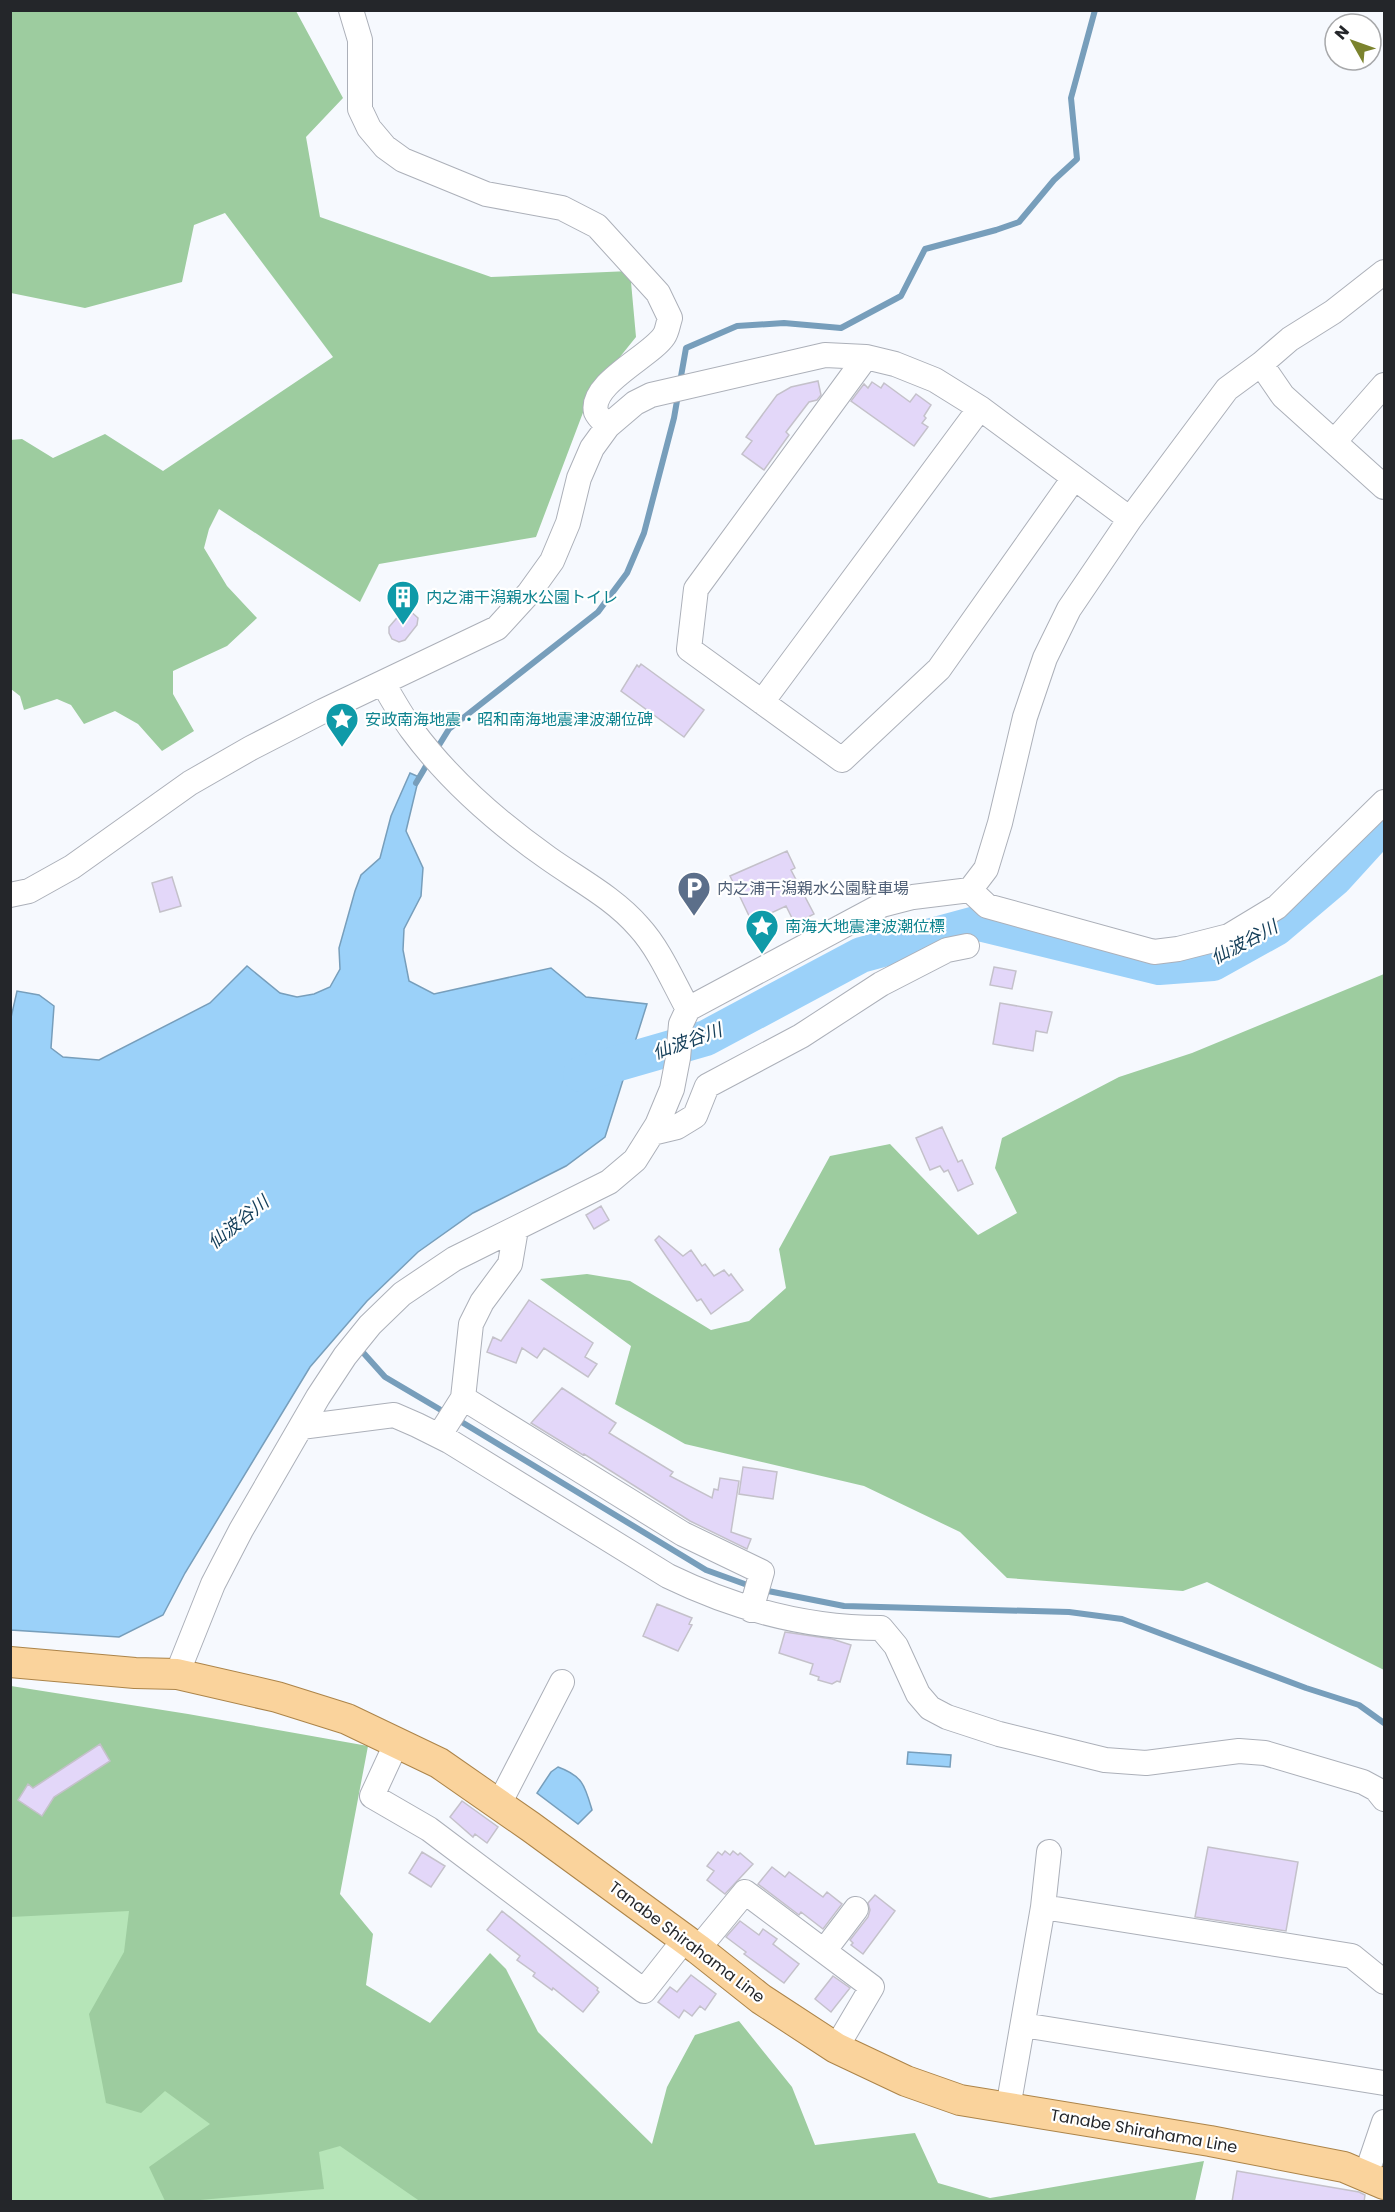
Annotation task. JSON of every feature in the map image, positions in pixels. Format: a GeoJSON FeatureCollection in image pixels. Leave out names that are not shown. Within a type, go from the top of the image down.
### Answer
{"type":"FeatureCollection","features":[{"type":"Feature","properties":{"kind":"main road","name":"Tanabe Shirahama Line"},"geometry":{"type":"LineString","coordinates":[[10,1662],[135,1673],[177,1674],[277,1696],[348,1719],[440,1763],[691,1944],[761,1999],[836,2048],[906,2081],[960,2100],[1344,2167],[1375,2180]]}},
{"type":"Feature","properties":{"kind":"street"},"geometry":{"type":"LineString","coordinates":[[351,10],[360,40],[360,109],[369,129],[385,147],[403,160],[486,194],[562,208],[597,226],[658,293],[670,318],[664,336],[645,354],[617,374],[602,392],[596,407],[597,414],[608,426]]}},
{"type":"Feature","properties":{"kind":"street"},"geometry":{"type":"LineString","coordinates":[[684,1016],[882,905],[914,897],[970,890],[986,869],[1000,823],[1025,717],[1045,658],[1069,609],[1130,519],[1227,389],[1290,339],[1334,312],[1384,272]]}},
{"type":"Feature","properties":{"kind":"street"},"geometry":{"type":"LineString","coordinates":[[10,896],[29,891],[72,867],[190,783],[282,732],[497,628],[529,593],[552,561],[568,523],[579,478],[592,448],[608,426],[635,403],[651,395],[825,355],[866,357],[895,364],[935,380],[980,408],[1130,519]]}},
{"type":"Feature","properties":{"kind":"street"},"geometry":{"type":"LineString","coordinates":[[866,357],[696,589],[689,649],[842,760],[939,669],[1074,478]]}},
{"type":"Feature","properties":{"kind":"street"},"geometry":{"type":"LineString","coordinates":[[1261,364],[1283,396],[1384,487]]}},
{"type":"Feature","properties":{"kind":"street"},"geometry":{"type":"LineString","coordinates":[[1334,442],[1384,385]]}},
{"type":"Feature","properties":{"kind":"street"},"geometry":{"type":"LineString","coordinates":[[762,702],[980,408]]}},
{"type":"Feature","properties":{"kind":"street"},"geometry":{"type":"LineString","coordinates":[[177,1674],[213,1584],[241,1530],[332,1376],[370,1325],[402,1294],[454,1259],[609,1182],[635,1160],[655,1129],[672,1089],[684,1016],[656,950],[639,927],[604,896],[548,858],[497,819],[452,778],[410,728],[383,683]]}},
{"type":"Feature","properties":{"kind":"street"},"geometry":{"type":"LineString","coordinates":[[970,890],[987,906],[1154,952],[1178,949],[1229,936],[1277,907],[1384,802]]}},
{"type":"Feature","properties":{"kind":"street"},"geometry":{"type":"LineString","coordinates":[[655,1129],[677,1127],[695,1116],[707,1086],[801,1036],[881,984],[947,950],[967,946]]}},
{"type":"Feature","properties":{"kind":"street"},"geometry":{"type":"LineString","coordinates":[[442,1432],[460,1403],[471,1324],[482,1302],[510,1264],[516,1229]]}},
{"type":"Feature","properties":{"kind":"street"},"geometry":{"type":"LineString","coordinates":[[460,1403],[682,1534],[762,1572],[755,1596]]}},
{"type":"Feature","properties":{"kind":"street"},"geometry":{"type":"LineString","coordinates":[[301,1427],[394,1415],[442,1432],[668,1576],[692,1587],[755,1596],[845,1628],[880,1628],[896,1646],[918,1694],[930,1708],[947,1717],[999,1734],[1105,1760],[1146,1763],[1239,1751],[1265,1753],[1363,1782],[1376,1789],[1384,1799]]}},
{"type":"Feature","properties":{"kind":"street"},"geometry":{"type":"LineString","coordinates":[[499,1804],[562,1682]]}},
{"type":"Feature","properties":{"kind":"street"},"geometry":{"type":"LineString","coordinates":[[396,1742],[372,1796],[429,1829],[644,1991],[745,1892],[872,1987],[836,2048]]}},
{"type":"Feature","properties":{"kind":"street"},"geometry":{"type":"LineString","coordinates":[[1008,2108],[1043,1906],[1049,1851]]}},
{"type":"Feature","properties":{"kind":"street"},"geometry":{"type":"LineString","coordinates":[[1043,1906],[1352,1956],[1384,1982]]}},
{"type":"Feature","properties":{"kind":"street"},"geometry":{"type":"LineString","coordinates":[[824,1951],[856,1909]]}},
{"type":"Feature","properties":{"kind":"street"},"geometry":{"type":"LineString","coordinates":[[1023,2025],[1384,2083]]}},
{"type":"Feature","properties":{"kind":"street"},"geometry":{"type":"LineString","coordinates":[[1375,2180],[1384,2122]]}},
{"type":"Feature","properties":{"kind":"green space"},"geometry":{"type":"Polygon","coordinates":[[[11,11],[296,11],[343,98],[306,137],[320,217],[491,277],[630,271],[636,337],[590,394],[536,537],[379,564],[360,602],[219,509],[209,529],[204,548],[227,586],[257,618],[227,646],[173,671],[173,694],[194,731],[162,751],[138,724],[115,711],[84,724],[71,705],[57,699],[24,710],[20,696],[11,689],[10,440],[22,439],[53,458],[105,434],[163,471],[333,357],[225,213],[194,225],[182,282],[85,308],[11,293],[11,11]]]}},
{"type":"Feature","properties":{"kind":"green space"},"geometry":{"type":"Polygon","coordinates":[[[1384,974],[1384,1670],[1207,1582],[1183,1591],[1007,1578],[960,1532],[864,1486],[685,1444],[615,1404],[631,1346],[540,1279],[587,1274],[630,1281],[711,1330],[749,1321],[786,1288],[779,1249],[830,1156],[890,1144],[978,1235],[1017,1213],[995,1168],[1002,1138],[1119,1077],[1192,1053],[1384,974]]]}},
{"type":"Feature","properties":{"kind":"green space"},"geometry":{"type":"Polygon","coordinates":[[[11,1686],[368,1746],[340,1894],[373,1934],[366,1985],[430,2023],[490,1953],[506,1969],[538,2032],[652,2144],[667,2087],[695,2035],[739,2021],[792,2087],[815,2145],[915,2133],[938,2183],[990,2198],[1204,2161],[1195,2201],[421,2202],[340,2146],[319,2152],[324,2189],[189,2201],[165,2201],[149,2167],[210,2124],[165,2091],[141,2113],[106,2103],[89,2014],[124,1952],[129,1911],[11,1917],[11,1686]]]}},
{"type":"Feature","properties":{"kind":"green space"},"geometry":{"type":"Polygon","coordinates":[[[96,1846],[751,2202],[11,2202],[11,1889],[96,1846]]]}},
{"type":"Feature","properties":{"kind":"water"},"geometry":{"type":"Polygon","coordinates":[[[410,773],[419,777],[406,831],[423,868],[421,896],[404,929],[403,950],[409,981],[434,994],[551,968],[586,997],[647,1004],[605,1137],[566,1166],[473,1213],[418,1252],[367,1301],[310,1367],[185,1573],[163,1615],[119,1637],[11,1630],[10,1022],[17,991],[39,995],[54,1006],[51,1048],[63,1057],[99,1060],[210,1003],[247,966],[280,993],[297,997],[314,994],[330,987],[340,969],[339,948],[355,891],[361,875],[380,858],[391,816],[410,773]]]}},
{"type":"Feature","properties":{"kind":"water"},"geometry":{"type":"Polygon","coordinates":[[[908,1752],[951,1755],[950,1767],[907,1764],[908,1752]]]}},
{"type":"Feature","properties":{"kind":"water"},"geometry":{"type":"Polygon","coordinates":[[[558,1767],[578,1778],[587,1794],[592,1810],[578,1824],[537,1793],[551,1772],[558,1767]]]}},
{"type":"Feature","properties":{"kind":"building"},"geometry":{"type":"Polygon","coordinates":[[[818,381],[821,395],[817,400],[809,402],[786,432],[789,435],[764,470],[742,454],[752,441],[746,437],[777,395],[791,387],[818,381]]]}},
{"type":"Feature","properties":{"kind":"building"},"geometry":{"type":"Polygon","coordinates":[[[872,382],[881,388],[884,383],[910,402],[916,394],[931,405],[922,423],[928,427],[914,446],[851,401],[864,384],[868,388],[872,382]]]}},
{"type":"Feature","properties":{"kind":"building","name":"内之浦干潟親水公園トイレ"},"geometry":{"type":"Polygon","coordinates":[[[409,610],[418,618],[417,625],[405,640],[399,642],[392,639],[389,627],[402,612],[409,610]]]}},
{"type":"Feature","properties":{"kind":"building"},"geometry":{"type":"Polygon","coordinates":[[[641,664],[704,710],[684,737],[621,691],[637,665],[639,667],[641,664]]]}},
{"type":"Feature","properties":{"kind":"building"},"geometry":{"type":"Polygon","coordinates":[[[787,851],[795,868],[791,870],[814,914],[795,924],[786,906],[752,922],[730,876],[787,851]]]}},
{"type":"Feature","properties":{"kind":"building"},"geometry":{"type":"Polygon","coordinates":[[[172,877],[181,906],[160,912],[152,883],[172,877]]]}},
{"type":"Feature","properties":{"kind":"building"},"geometry":{"type":"Polygon","coordinates":[[[994,967],[1016,971],[1012,989],[990,985],[994,967]]]}},
{"type":"Feature","properties":{"kind":"building"},"geometry":{"type":"Polygon","coordinates":[[[1000,1003],[1052,1012],[1047,1033],[1036,1031],[1033,1051],[993,1044],[1000,1003]]]}},
{"type":"Feature","properties":{"kind":"building"},"geometry":{"type":"Polygon","coordinates":[[[942,1127],[958,1162],[962,1160],[973,1184],[958,1191],[948,1170],[944,1172],[940,1166],[930,1170],[916,1138],[942,1127]]]}},
{"type":"Feature","properties":{"kind":"building"},"geometry":{"type":"Polygon","coordinates":[[[601,1206],[609,1220],[594,1229],[586,1215],[601,1206]]]}},
{"type":"Feature","properties":{"kind":"building"},"geometry":{"type":"Polygon","coordinates":[[[659,1236],[683,1256],[691,1250],[702,1266],[705,1264],[714,1276],[724,1270],[729,1276],[731,1274],[743,1290],[711,1314],[701,1299],[697,1301],[655,1240],[659,1236]]]}},
{"type":"Feature","properties":{"kind":"building"},"geometry":{"type":"Polygon","coordinates":[[[529,1300],[593,1343],[585,1357],[597,1364],[588,1377],[544,1348],[537,1358],[522,1348],[516,1363],[487,1352],[493,1337],[501,1341],[529,1300]]]}},
{"type":"Feature","properties":{"kind":"building"},"geometry":{"type":"Polygon","coordinates":[[[562,1388],[616,1423],[609,1433],[673,1472],[670,1476],[712,1498],[714,1489],[718,1490],[720,1478],[739,1481],[731,1532],[751,1539],[747,1549],[690,1521],[531,1423],[562,1388]]]}},
{"type":"Feature","properties":{"kind":"building"},"geometry":{"type":"Polygon","coordinates":[[[743,1467],[777,1472],[773,1499],[739,1494],[743,1467]]]}},
{"type":"Feature","properties":{"kind":"building"},"geometry":{"type":"Polygon","coordinates":[[[657,1604],[692,1618],[689,1624],[692,1625],[678,1651],[643,1636],[657,1604]]]}},
{"type":"Feature","properties":{"kind":"building"},"geometry":{"type":"Polygon","coordinates":[[[785,1632],[832,1639],[851,1645],[840,1682],[832,1684],[818,1680],[819,1677],[810,1674],[813,1664],[779,1653],[785,1632]]]}},
{"type":"Feature","properties":{"kind":"building"},"geometry":{"type":"Polygon","coordinates":[[[100,1744],[110,1761],[54,1797],[42,1816],[18,1800],[28,1784],[33,1788],[100,1744]]]}},
{"type":"Feature","properties":{"kind":"building"},"geometry":{"type":"Polygon","coordinates":[[[462,1801],[498,1827],[487,1843],[475,1834],[473,1837],[450,1817],[462,1801]]]}},
{"type":"Feature","properties":{"kind":"building"},"geometry":{"type":"Polygon","coordinates":[[[1208,1847],[1298,1862],[1286,1931],[1195,1917],[1208,1847]]]}},
{"type":"Feature","properties":{"kind":"building"},"geometry":{"type":"Polygon","coordinates":[[[725,1851],[730,1855],[733,1851],[738,1855],[740,1853],[753,1864],[725,1894],[707,1880],[714,1871],[707,1866],[718,1852],[722,1855],[725,1851]]]}},
{"type":"Feature","properties":{"kind":"building"},"geometry":{"type":"Polygon","coordinates":[[[422,1852],[445,1866],[431,1887],[409,1873],[422,1852]]]}},
{"type":"Feature","properties":{"kind":"building"},"geometry":{"type":"Polygon","coordinates":[[[772,1867],[785,1877],[789,1872],[823,1897],[827,1892],[842,1904],[823,1929],[801,1912],[799,1915],[758,1884],[772,1867]]]}},
{"type":"Feature","properties":{"kind":"building"},"geometry":{"type":"Polygon","coordinates":[[[875,1895],[895,1911],[863,1954],[851,1945],[853,1943],[850,1940],[868,1917],[870,1910],[868,1903],[875,1895]]]}},
{"type":"Feature","properties":{"kind":"building"},"geometry":{"type":"Polygon","coordinates":[[[502,1911],[598,1988],[599,1992],[583,2012],[553,1988],[552,1990],[533,1976],[535,1973],[517,1960],[520,1956],[487,1930],[502,1911]]]}},
{"type":"Feature","properties":{"kind":"building"},"geometry":{"type":"Polygon","coordinates":[[[740,1921],[759,1935],[763,1929],[777,1939],[773,1944],[799,1964],[784,1983],[744,1954],[746,1952],[726,1937],[740,1921]]]}},
{"type":"Feature","properties":{"kind":"building"},"geometry":{"type":"Polygon","coordinates":[[[691,1975],[716,1994],[705,2010],[700,2006],[692,2016],[684,2010],[679,2018],[658,2002],[670,1987],[677,1992],[691,1975]]]}},
{"type":"Feature","properties":{"kind":"building"},"geometry":{"type":"Polygon","coordinates":[[[833,1976],[850,1988],[831,2012],[815,1999],[833,1976]]]}},
{"type":"Feature","properties":{"kind":"building"},"geometry":{"type":"Polygon","coordinates":[[[1237,2171],[1359,2192],[1365,2195],[1364,2202],[1232,2202],[1237,2171]]]}},
{"type":"Feature","properties":{"kind":"waterway"},"geometry":{"type":"LineString","coordinates":[[680,382],[686,348],[737,326],[784,323],[841,328],[901,296],[925,249],[1019,222],[1054,180],[1077,159],[1071,98],[1095,10]]}},
{"type":"Feature","properties":{"kind":"waterway"},"geometry":{"type":"LineString","coordinates":[[436,750],[449,729],[598,612],[627,573],[644,533],[678,395]]}},
{"type":"Feature","properties":{"kind":"waterway"},"geometry":{"type":"LineString","coordinates":[[416,783],[429,761]]}},
{"type":"Feature","properties":{"kind":"waterway","name":"仙波谷川"},"geometry":{"type":"LineString","coordinates":[[581,1074],[706,1038],[861,955],[979,923],[1159,967],[1213,963],[1276,928],[1335,878],[1384,824]]}},
{"type":"Feature","properties":{"kind":"waterway"},"geometry":{"type":"LineString","coordinates":[[359,1348],[385,1377],[446,1413]]}},
{"type":"Feature","properties":{"kind":"waterway"},"geometry":{"type":"LineString","coordinates":[[455,1418],[706,1570],[753,1587]]}},
{"type":"Feature","properties":{"kind":"waterway"},"geometry":{"type":"LineString","coordinates":[[763,1590],[844,1606],[1069,1612],[1122,1619],[1306,1688],[1359,1705],[1384,1723]]}},
{"type":"Feature","properties":{"kind":"place","name":"内之浦干潟親水公園トイレ"},"geometry":{"type":"Point","coordinates":[403,626]}},
{"type":"Feature","properties":{"kind":"place","name":"安政南海地震・昭和南海地震津波潮位碑"},"geometry":{"type":"Point","coordinates":[342,748]}},
{"type":"Feature","properties":{"kind":"place","name":"内之浦干潟親水公園駐車場"},"geometry":{"type":"Point","coordinates":[694,917]}},
{"type":"Feature","properties":{"kind":"place","name":"南海大地震津波潮位標"},"geometry":{"type":"Point","coordinates":[762,955]}}]}
